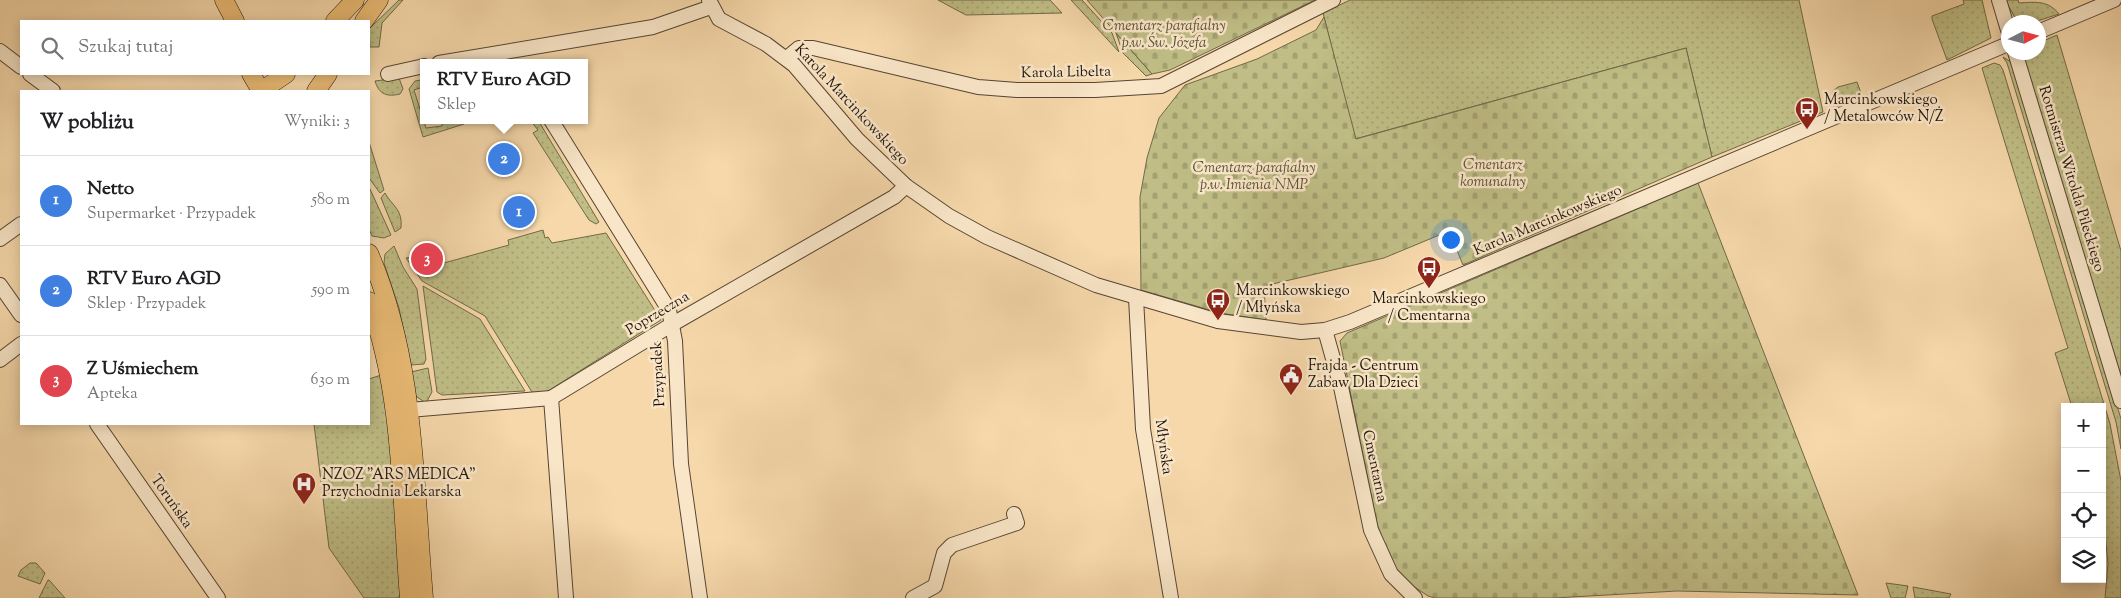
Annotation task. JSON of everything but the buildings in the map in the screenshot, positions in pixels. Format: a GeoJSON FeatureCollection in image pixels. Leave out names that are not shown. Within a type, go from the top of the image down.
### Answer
{"type":"FeatureCollection","features":[{"type":"Feature","properties":{"kind":"main road"},"geometry":{"type":"LineString","coordinates":[[211,0],[222,20]]}},
{"type":"Feature","properties":{"kind":"main road"},"geometry":{"type":"LineString","coordinates":[[224,0],[234,20]]}},
{"type":"Feature","properties":{"kind":"main road"},"geometry":{"type":"LineString","coordinates":[[336,20],[355,0]]}},
{"type":"Feature","properties":{"kind":"main road"},"geometry":{"type":"LineString","coordinates":[[365,20],[380,0]]}},
{"type":"Feature","properties":{"kind":"main road"},"geometry":{"type":"LineString","coordinates":[[253,75],[270,84]]}},
{"type":"Feature","properties":{"kind":"main road"},"geometry":{"type":"LineString","coordinates":[[317,90],[327,75]]}},
{"type":"Feature","properties":{"kind":"main road"},"geometry":{"type":"LineString","coordinates":[[370,255],[395,326],[402,356],[409,410],[424,598]]}},
{"type":"Feature","properties":{"kind":"main road"},"geometry":{"type":"LineString","coordinates":[[370,304],[384,348],[392,394],[409,598]]}},
{"type":"Feature","properties":{"kind":"street","name":"Karola Libelta"},"geometry":{"type":"LineString","coordinates":[[786,58],[799,48],[813,48],[978,87],[1017,90],[1095,90],[1161,86],[1333,0]]}},
{"type":"Feature","properties":{"kind":"street"},"geometry":{"type":"LineString","coordinates":[[1999,0],[2004,15]]}},
{"type":"Feature","properties":{"kind":"street"},"geometry":{"type":"LineString","coordinates":[[2046,29],[2114,0]]}},
{"type":"Feature","properties":{"kind":"street","name":"Karola Marcinkowskiego"},"geometry":{"type":"LineString","coordinates":[[481,59],[513,56],[653,27],[710,4],[719,19],[766,44],[786,58],[806,78],[857,139],[906,186],[949,216],[987,237],[1069,275],[1136,298],[1218,322],[1289,332],[1325,330],[1420,293],[2001,47]]}},
{"type":"Feature","properties":{"kind":"street"},"geometry":{"type":"LineString","coordinates":[[0,51],[20,66]]}},
{"type":"Feature","properties":{"kind":"street","name":"Rotmistrza Witolda Pileckiego"},"geometry":{"type":"LineString","coordinates":[[2017,60],[2121,401]]}},
{"type":"Feature","properties":{"kind":"street"},"geometry":{"type":"LineString","coordinates":[[388,74],[420,67]]}},
{"type":"Feature","properties":{"kind":"street"},"geometry":{"type":"LineString","coordinates":[[31,75],[52,90]]}},
{"type":"Feature","properties":{"kind":"street","name":"Przypadek"},"geometry":{"type":"LineString","coordinates":[[554,124],[665,302],[675,341],[681,464],[700,598]]}},
{"type":"Feature","properties":{"kind":"street","name":"Poprzeczna"},"geometry":{"type":"LineString","coordinates":[[409,410],[551,398],[671,325],[894,197],[906,186]]}},
{"type":"Feature","properties":{"kind":"street"},"geometry":{"type":"LineString","coordinates":[[0,239],[20,225]]}},
{"type":"Feature","properties":{"kind":"street"},"geometry":{"type":"LineString","coordinates":[[0,285],[20,314]]}},
{"type":"Feature","properties":{"kind":"street","name":"Młyńska"},"geometry":{"type":"LineString","coordinates":[[1136,298],[1145,445],[1171,598]]}},
{"type":"Feature","properties":{"kind":"street","name":"Cmentarna"},"geometry":{"type":"LineString","coordinates":[[1325,330],[1342,387],[1371,530],[1391,574],[1415,598]]}},
{"type":"Feature","properties":{"kind":"street"},"geometry":{"type":"LineString","coordinates":[[0,360],[20,345]]}},
{"type":"Feature","properties":{"kind":"street"},"geometry":{"type":"LineString","coordinates":[[551,398],[566,598]]}},
{"type":"Feature","properties":{"kind":"street","name":"Toruńska"},"geometry":{"type":"LineString","coordinates":[[98,425],[218,598]]}},
{"type":"Feature","properties":{"kind":"street"},"geometry":{"type":"LineString","coordinates":[[913,598],[935,586],[944,553],[952,545],[1017,523],[1014,514]]}},
{"type":"Feature","properties":{"kind":"green space"},"geometry":{"type":"Polygon","coordinates":[[[399,0],[403,0],[382,23],[379,47],[370,47],[370,28],[399,0]]]}},
{"type":"Feature","properties":{"kind":"green space"},"geometry":{"type":"Polygon","coordinates":[[[938,0],[1050,0],[1062,13],[966,15],[938,0]]]}},
{"type":"Feature","properties":{"kind":"green space"},"geometry":{"type":"Polygon","coordinates":[[[1071,0],[1082,0],[1112,33],[1119,52],[1071,0]]]}},
{"type":"Feature","properties":{"kind":"green space","name":"Cmentarz parafialny p.w. Św. Józefa"},"geometry":{"type":"Polygon","coordinates":[[[1087,0],[1315,0],[1170,70],[1152,74],[1087,0]]]}},
{"type":"Feature","properties":{"kind":"green space"},"geometry":{"type":"Polygon","coordinates":[[[1350,0],[1799,0],[1823,112],[1712,157],[1686,48],[1355,139],[1323,13],[1350,0]]]}},
{"type":"Feature","properties":{"kind":"green space"},"geometry":{"type":"Polygon","coordinates":[[[1963,0],[1982,0],[1991,38],[1947,60],[1932,16],[1964,4],[1963,0]]]}},
{"type":"Feature","properties":{"kind":"green space"},"geometry":{"type":"Polygon","coordinates":[[[2005,0],[2018,0],[2019,3],[2036,2],[2046,4],[2055,9],[2059,14],[2046,18],[2046,15],[2014,15],[2005,0]]]}},
{"type":"Feature","properties":{"kind":"green space"},"geometry":{"type":"Polygon","coordinates":[[[1324,17],[1356,139],[1686,48],[1712,157],[1463,265],[1449,231],[1384,258],[1264,286],[1266,320],[1220,313],[1141,290],[1140,197],[1147,158],[1159,118],[1185,85],[1257,59],[1316,30],[1324,17]]]}},
{"type":"Feature","properties":{"kind":"green space"},"geometry":{"type":"Polygon","coordinates":[[[1116,33],[1152,74],[1146,76],[1123,53],[1116,33]]]}},
{"type":"Feature","properties":{"kind":"green space"},"geometry":{"type":"Polygon","coordinates":[[[2057,35],[2121,251],[2121,376],[2024,61],[2046,60],[2046,40],[2057,35]]]}},
{"type":"Feature","properties":{"kind":"green space"},"geometry":{"type":"Polygon","coordinates":[[[2005,60],[2011,62],[2015,69],[2121,419],[2121,449],[2116,422],[2005,60]]]}},
{"type":"Feature","properties":{"kind":"green space"},"geometry":{"type":"Polygon","coordinates":[[[1994,63],[2000,65],[2003,70],[2104,403],[2071,403],[2055,353],[2068,348],[1982,68],[1994,63]]]}},
{"type":"Feature","properties":{"kind":"green space"},"geometry":{"type":"Polygon","coordinates":[[[399,78],[403,89],[400,94],[396,95],[384,94],[375,81],[399,78]]]}},
{"type":"Feature","properties":{"kind":"green space"},"geometry":{"type":"Polygon","coordinates":[[[420,80],[420,88],[414,90],[420,109],[420,124],[425,124],[426,128],[442,126],[442,124],[464,124],[423,137],[409,89],[415,81],[420,80]]]}},
{"type":"Feature","properties":{"kind":"green space"},"geometry":{"type":"Polygon","coordinates":[[[1857,82],[1862,96],[1834,108],[1833,91],[1838,87],[1857,82]]]}},
{"type":"Feature","properties":{"kind":"green space"},"geometry":{"type":"Polygon","coordinates":[[[533,124],[540,124],[599,222],[596,224],[589,220],[533,133],[538,130],[533,124]]]}},
{"type":"Feature","properties":{"kind":"green space"},"geometry":{"type":"Polygon","coordinates":[[[370,145],[384,190],[380,193],[370,179],[370,145]]]}},
{"type":"Feature","properties":{"kind":"green space"},"geometry":{"type":"Polygon","coordinates":[[[1698,183],[1858,595],[1677,591],[1554,598],[1435,598],[1428,596],[1407,582],[1391,561],[1377,524],[1340,341],[1347,333],[1698,183]]]}},
{"type":"Feature","properties":{"kind":"green space"},"geometry":{"type":"Polygon","coordinates":[[[370,189],[391,235],[384,238],[372,236],[370,231],[370,189]]]}},
{"type":"Feature","properties":{"kind":"green space"},"geometry":{"type":"Polygon","coordinates":[[[385,193],[399,212],[401,228],[395,232],[381,198],[385,193]]]}},
{"type":"Feature","properties":{"kind":"green space"},"geometry":{"type":"Polygon","coordinates":[[[543,230],[545,238],[548,237],[552,243],[606,233],[661,320],[540,396],[535,397],[485,316],[422,281],[415,271],[509,245],[508,240],[543,230]]]}},
{"type":"Feature","properties":{"kind":"green space"},"geometry":{"type":"Polygon","coordinates":[[[394,246],[403,267],[417,289],[426,359],[424,364],[411,365],[399,308],[384,263],[385,254],[394,246]]]}},
{"type":"Feature","properties":{"kind":"green space"},"geometry":{"type":"Polygon","coordinates":[[[411,257],[415,271],[406,258],[411,257]]]}},
{"type":"Feature","properties":{"kind":"green space"},"geometry":{"type":"Polygon","coordinates":[[[423,286],[480,319],[525,391],[442,395],[437,392],[423,286]]]}},
{"type":"Feature","properties":{"kind":"green space"},"geometry":{"type":"Polygon","coordinates":[[[428,368],[432,392],[426,403],[414,395],[411,372],[428,368]]]}},
{"type":"Feature","properties":{"kind":"green space"},"geometry":{"type":"Polygon","coordinates":[[[384,374],[402,593],[398,598],[364,598],[329,548],[314,425],[370,425],[370,379],[384,374]]]}},
{"type":"Feature","properties":{"kind":"green space"},"geometry":{"type":"Polygon","coordinates":[[[2106,411],[2121,481],[2121,598],[2105,598],[2108,564],[2106,544],[2106,411]]]}},
{"type":"Feature","properties":{"kind":"green space"},"geometry":{"type":"Polygon","coordinates":[[[30,563],[36,563],[45,573],[40,584],[18,576],[21,570],[30,563]]]}},
{"type":"Feature","properties":{"kind":"green space"},"geometry":{"type":"Polygon","coordinates":[[[49,580],[65,598],[39,598],[49,580]]]}},
{"type":"Feature","properties":{"kind":"green space"},"geometry":{"type":"Polygon","coordinates":[[[1886,583],[1908,586],[1905,598],[1891,598],[1886,583]]]}},
{"type":"Feature","properties":{"kind":"green space"},"geometry":{"type":"Polygon","coordinates":[[[1913,587],[1951,594],[1949,598],[1915,598],[1913,587]]]}},
{"type":"Feature","properties":{"kind":"place","name":"Marcinkowskiego / Metalowców N/Ż"},"geometry":{"type":"Point","coordinates":[1807,130]}},
{"type":"Feature","properties":{"kind":"place","name":"RTV Euro AGD"},"geometry":{"type":"Point","coordinates":[504,159]}},
{"type":"Feature","properties":{"kind":"place","name":"Netto"},"geometry":{"type":"Point","coordinates":[519,212]}},
{"type":"Feature","properties":{"kind":"place","name":"Z Uśmiechem"},"geometry":{"type":"Point","coordinates":[427,259]}},
{"type":"Feature","properties":{"kind":"place","name":"Marcinkowskiego / Cmentarna"},"geometry":{"type":"Point","coordinates":[1429,289]}},
{"type":"Feature","properties":{"kind":"place","name":"Marcinkowskiego / Młyńska"},"geometry":{"type":"Point","coordinates":[1218,321]}},
{"type":"Feature","properties":{"kind":"place","name":"Frajda - Centrum Zabaw Dla Dzieci"},"geometry":{"type":"Point","coordinates":[1291,396]}},
{"type":"Feature","properties":{"kind":"place","name":"NZOZ \"ARS MEDICA\" Przychodnia Lekarska"},"geometry":{"type":"Point","coordinates":[304,505]}},
{"type":"Feature","properties":{"kind":"park label","name":"Cmentarz komunalny"},"geometry":{"type":"Point","coordinates":[1493,174]}},
{"type":"Feature","properties":{"kind":"park label","name":"Cmentarz parafialny p.w. Imienia NMP"},"geometry":{"type":"Point","coordinates":[1254,176]}}]}
